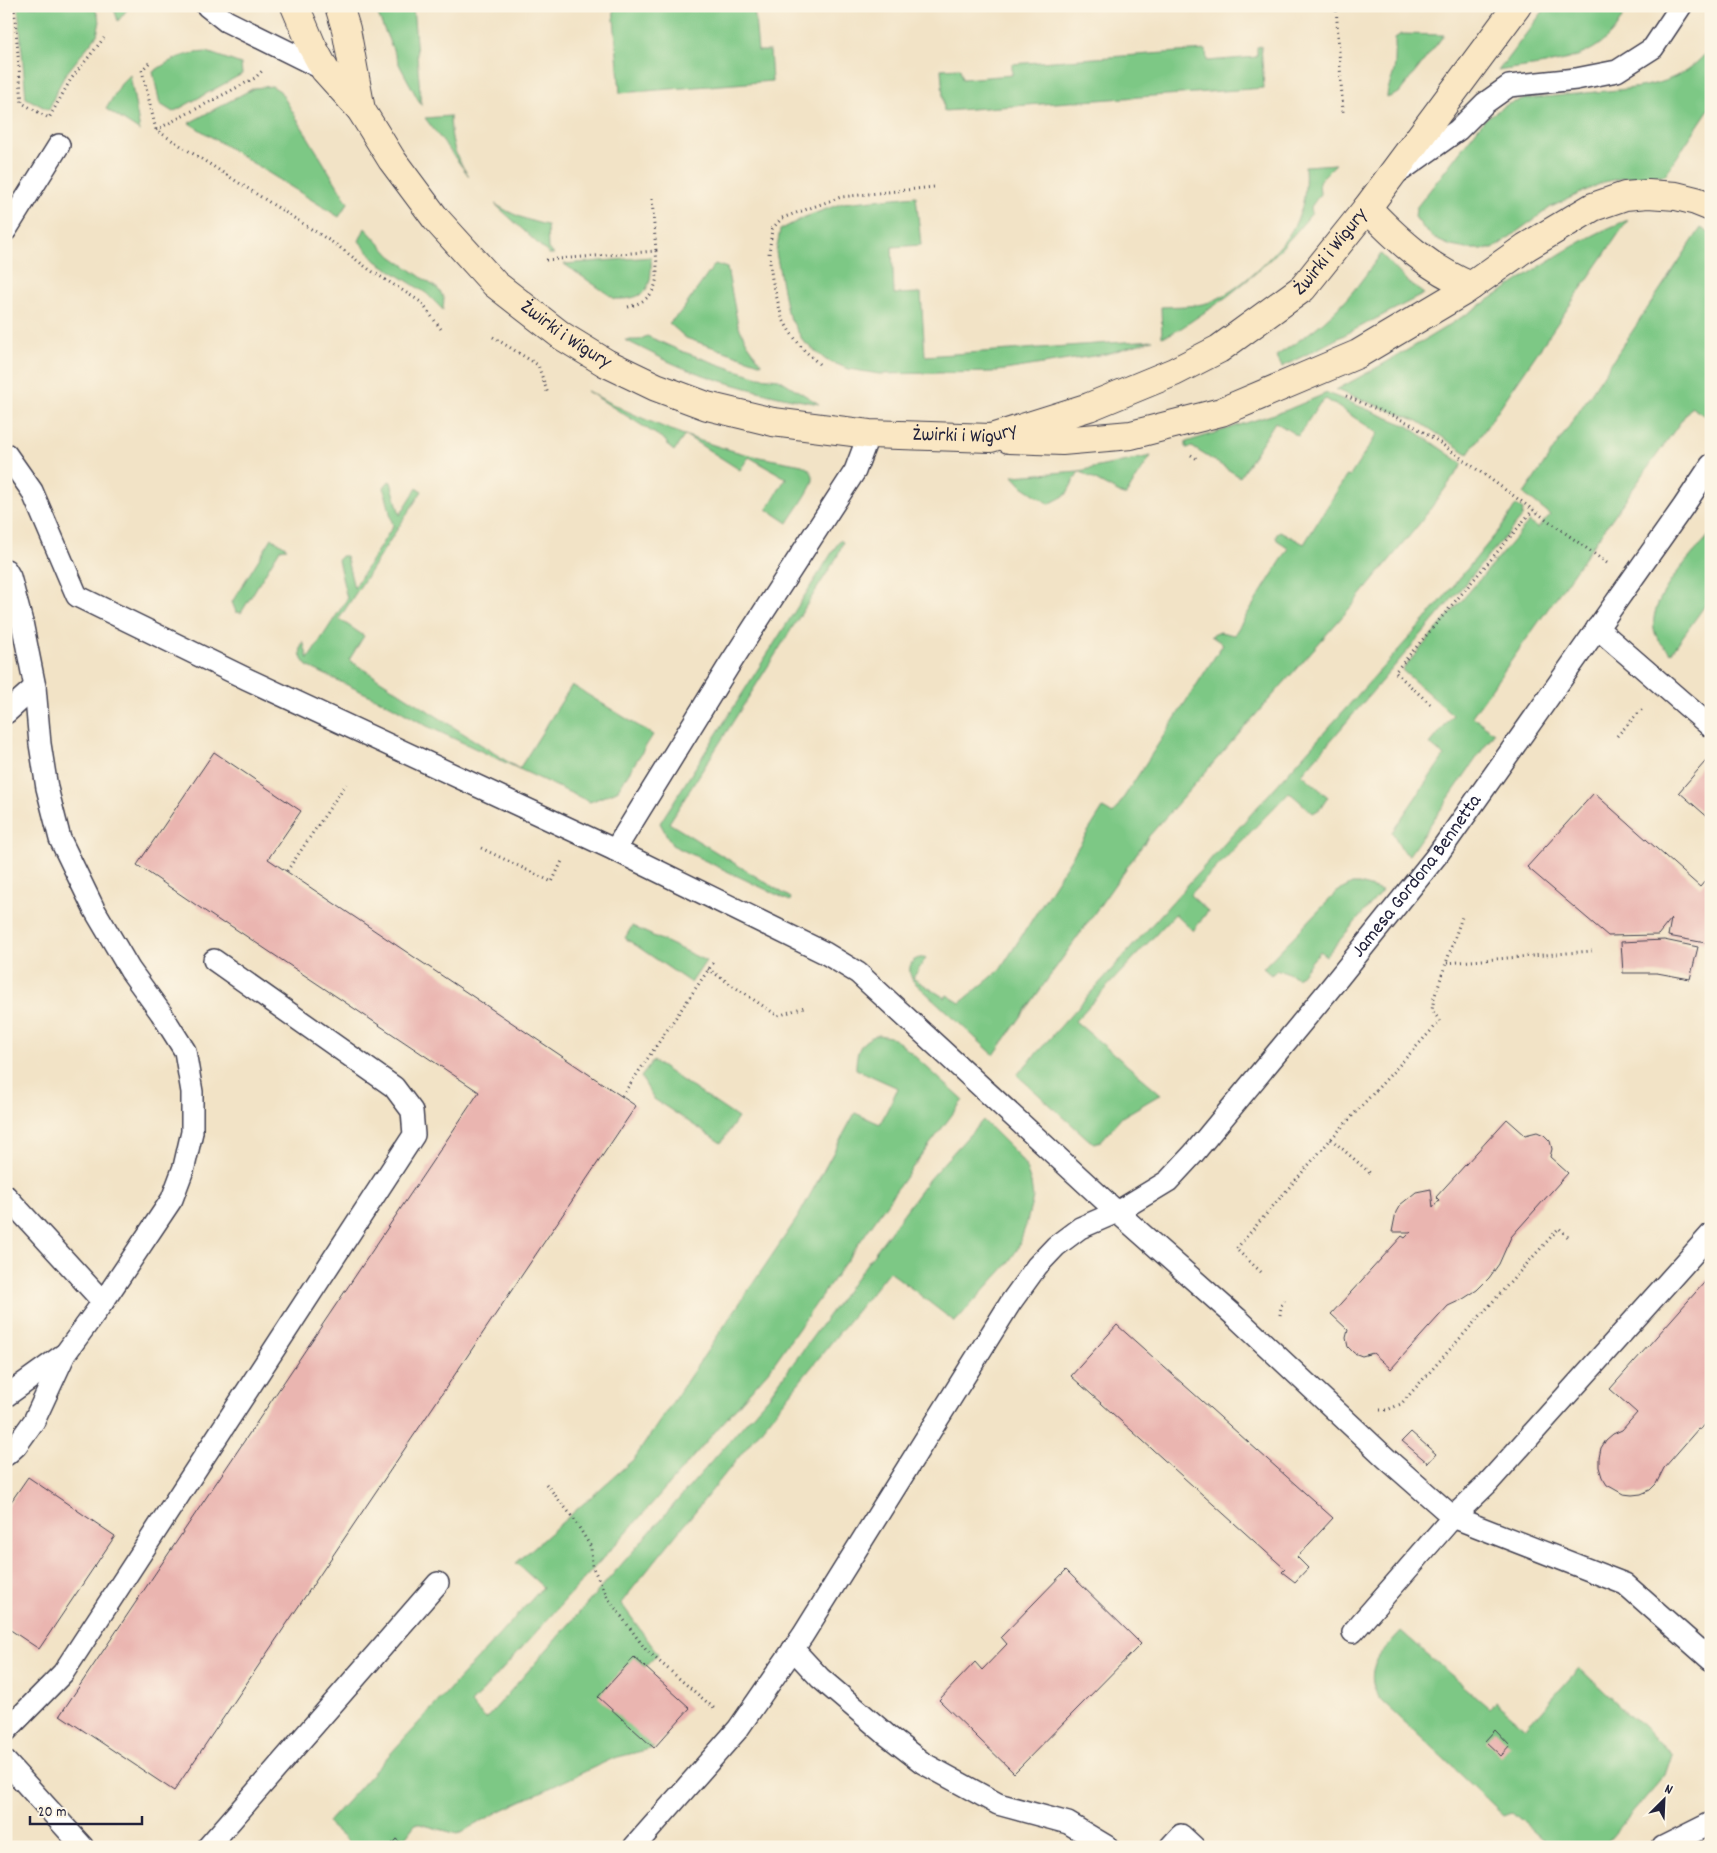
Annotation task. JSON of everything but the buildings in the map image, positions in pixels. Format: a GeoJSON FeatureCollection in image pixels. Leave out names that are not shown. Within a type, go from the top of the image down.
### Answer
{"type":"FeatureCollection","features":[{"type":"Feature","properties":{"kind":"street","name":"Żwirki i Wigury"},"geometry":{"type":"LineString","coordinates":[[295,6],[312,46],[325,70],[361,110],[392,160],[436,219],[496,284],[562,336],[606,363],[648,383],[707,406],[773,422],[869,434],[990,438],[1089,407],[1174,372],[1219,349],[1303,288],[1367,208],[1517,6]]}},
{"type":"Feature","properties":{"kind":"street","name":"Żwirki i Wigury"},"geometry":{"type":"LineString","coordinates":[[340,6],[361,110]]}},
{"type":"Feature","properties":{"kind":"street"},"geometry":{"type":"LineString","coordinates":[[990,438],[1062,441],[1130,435],[1220,412],[1358,354],[1471,286],[1526,247],[1593,207],[1625,196],[1648,194],[1676,196],[1696,201],[1711,208]]}},
{"type":"Feature","properties":{"kind":"street"},"geometry":{"type":"LineString","coordinates":[[1367,208],[1400,242],[1426,263],[1451,278],[1471,286]]}},
{"type":"Feature","properties":{"kind":"lane"},"geometry":{"type":"LineString","coordinates":[[208,6],[226,20],[325,70]]}},
{"type":"Feature","properties":{"kind":"lane"},"geometry":{"type":"LineString","coordinates":[[1389,178],[1458,130],[1485,103],[1509,86],[1576,79],[1618,71],[1652,48],[1681,6]]}},
{"type":"Feature","properties":{"kind":"lane"},"geometry":{"type":"LineString","coordinates":[[6,230],[59,145]]}},
{"type":"Feature","properties":{"kind":"lane"},"geometry":{"type":"LineString","coordinates":[[615,850],[728,667],[854,471],[869,434]]}},
{"type":"Feature","properties":{"kind":"lane"},"geometry":{"type":"LineString","coordinates":[[6,454],[32,491],[77,596],[248,679],[615,850],[825,954],[858,973],[1117,1212],[1237,1318],[1387,1459],[1453,1517],[1625,1584],[1711,1660]]}},
{"type":"Feature","properties":{"kind":"lane","name":"Jamesa Gordona Bennetta"},"geometry":{"type":"LineString","coordinates":[[634,1847],[738,1729],[793,1649],[1011,1302],[1037,1266],[1056,1246],[1080,1228],[1117,1212],[1168,1181],[1194,1153],[1438,854],[1683,508],[1711,465]]}},
{"type":"Feature","properties":{"kind":"lane","name":"Jamesa Gordona Bennetta"},"geometry":{"type":"LineString","coordinates":[[1683,508],[1711,485]]}},
{"type":"Feature","properties":{"kind":"lane"},"geometry":{"type":"LineString","coordinates":[[6,570],[10,577],[22,622],[35,687],[40,744],[47,788],[60,839],[94,909],[130,970],[185,1051],[192,1092],[192,1132],[184,1167],[172,1199],[103,1302],[65,1354],[34,1421],[16,1446],[6,1455]]}},
{"type":"Feature","properties":{"kind":"lane"},"geometry":{"type":"LineString","coordinates":[[1597,628],[1711,727]]}},
{"type":"Feature","properties":{"kind":"lane"},"geometry":{"type":"LineString","coordinates":[[6,712],[35,687]]}},
{"type":"Feature","properties":{"kind":"lane"},"geometry":{"type":"LineString","coordinates":[[6,1730],[63,1672],[414,1135],[412,1111],[394,1087],[214,960]]}},
{"type":"Feature","properties":{"kind":"lane"},"geometry":{"type":"LineString","coordinates":[[6,1196],[103,1302]]}},
{"type":"Feature","properties":{"kind":"lane"},"geometry":{"type":"LineString","coordinates":[[1353,1632],[1453,1517],[1487,1484],[1711,1234]]}},
{"type":"Feature","properties":{"kind":"lane"},"geometry":{"type":"LineString","coordinates":[[6,1396],[65,1354]]}},
{"type":"Feature","properties":{"kind":"lane"},"geometry":{"type":"LineString","coordinates":[[208,1847],[438,1583]]}},
{"type":"Feature","properties":{"kind":"lane"},"geometry":{"type":"LineString","coordinates":[[793,1649],[820,1678],[923,1763],[998,1804],[1068,1823],[1108,1847]]}},
{"type":"Feature","properties":{"kind":"lane"},"geometry":{"type":"LineString","coordinates":[[6,1762],[83,1847]]}},
{"type":"Feature","properties":{"kind":"lane"},"geometry":{"type":"LineString","coordinates":[[1662,1847],[1710,1823]]}},
{"type":"Feature","properties":{"kind":"lane"},"geometry":{"type":"LineString","coordinates":[[1703,1847],[1710,1823]]}},
{"type":"Feature","properties":{"kind":"lane"},"geometry":{"type":"LineString","coordinates":[[1170,1847],[1180,1835],[1194,1847]]}},
{"type":"Feature","properties":{"kind":"path"},"geometry":{"type":"LineString","coordinates":[[14,6],[22,103],[50,118],[72,79],[104,38]]}},
{"type":"Feature","properties":{"kind":"path"},"geometry":{"type":"LineString","coordinates":[[1336,6],[1344,112]]}},
{"type":"Feature","properties":{"kind":"path"},"geometry":{"type":"LineString","coordinates":[[150,63],[142,70],[156,130],[330,241],[370,270],[421,302],[441,329]]}},
{"type":"Feature","properties":{"kind":"path"},"geometry":{"type":"LineString","coordinates":[[156,130],[255,78],[264,69]]}},
{"type":"Feature","properties":{"kind":"path"},"geometry":{"type":"LineString","coordinates":[[819,364],[803,349],[782,318],[772,279],[769,254],[772,229],[782,218],[841,197],[934,187]]}},
{"type":"Feature","properties":{"kind":"path"},"geometry":{"type":"LineString","coordinates":[[628,307],[644,301],[653,290],[658,278],[652,198]]}},
{"type":"Feature","properties":{"kind":"path"},"geometry":{"type":"LineString","coordinates":[[546,260],[656,251]]}},
{"type":"Feature","properties":{"kind":"path"},"geometry":{"type":"LineString","coordinates":[[493,337],[538,365],[548,394]]}},
{"type":"Feature","properties":{"kind":"path"},"geometry":{"type":"LineString","coordinates":[[1342,394],[1409,423],[1436,440],[1631,580]]}},
{"type":"Feature","properties":{"kind":"path"},"geometry":{"type":"LineString","coordinates":[[1430,704],[1395,672],[1533,510]]}},
{"type":"Feature","properties":{"kind":"path"},"geometry":{"type":"LineString","coordinates":[[287,871],[346,784]]}},
{"type":"Feature","properties":{"kind":"path"},"geometry":{"type":"LineString","coordinates":[[481,848],[552,882],[565,856]]}},
{"type":"Feature","properties":{"kind":"path"},"geometry":{"type":"LineString","coordinates":[[1261,1272],[1236,1249],[1331,1139],[1440,1022],[1432,1010],[1434,998],[1463,914]]}},
{"type":"Feature","properties":{"kind":"path"},"geometry":{"type":"LineString","coordinates":[[1447,963],[1592,951]]}},
{"type":"Feature","properties":{"kind":"path"},"geometry":{"type":"LineString","coordinates":[[622,1096],[715,960]]}},
{"type":"Feature","properties":{"kind":"path"},"geometry":{"type":"LineString","coordinates":[[708,969],[778,1016],[806,1006]]}},
{"type":"Feature","properties":{"kind":"path"},"geometry":{"type":"LineString","coordinates":[[1331,1139],[1370,1173]]}},
{"type":"Feature","properties":{"kind":"path"},"geometry":{"type":"LineString","coordinates":[[1379,1410],[1386,1410],[1401,1404],[1559,1228],[1570,1239]]}},
{"type":"Feature","properties":{"kind":"path"},"geometry":{"type":"LineString","coordinates":[[546,1484],[572,1516],[591,1547],[592,1566],[608,1598],[646,1650],[738,1729]]}},
{"type":"Feature","properties":{"kind":"green space"},"geometry":{"type":"Polygon","coordinates":[[[18,6],[94,6],[100,21],[97,35],[65,75],[49,110],[26,98],[18,6]]]}},
{"type":"Feature","properties":{"kind":"green space"},"geometry":{"type":"Polygon","coordinates":[[[113,6],[130,6],[118,21],[113,6]]]}},
{"type":"Feature","properties":{"kind":"green space"},"geometry":{"type":"Polygon","coordinates":[[[374,6],[413,6],[421,105],[400,66],[374,6]]]}},
{"type":"Feature","properties":{"kind":"green space"},"geometry":{"type":"Polygon","coordinates":[[[613,6],[754,6],[758,51],[770,51],[772,81],[620,93],[613,6]]]}},
{"type":"Feature","properties":{"kind":"green space"},"geometry":{"type":"Polygon","coordinates":[[[1547,6],[1627,6],[1618,25],[1605,40],[1590,50],[1556,62],[1498,71],[1547,6]]]}},
{"type":"Feature","properties":{"kind":"green space"},"geometry":{"type":"Polygon","coordinates":[[[1401,34],[1444,35],[1399,93],[1387,98],[1395,67],[1395,38],[1401,34]]]}},
{"type":"Feature","properties":{"kind":"green space"},"geometry":{"type":"Polygon","coordinates":[[[1261,46],[1264,88],[944,111],[941,69],[960,68],[962,79],[1012,75],[1012,64],[1206,50],[1207,61],[1257,57],[1257,47],[1261,46]]]}},
{"type":"Feature","properties":{"kind":"green space"},"geometry":{"type":"Polygon","coordinates":[[[1711,46],[1711,106],[1665,175],[1624,178],[1604,182],[1551,207],[1493,249],[1467,249],[1451,246],[1437,240],[1425,230],[1415,217],[1416,208],[1485,119],[1508,104],[1526,99],[1628,89],[1660,82],[1688,70],[1711,46]]]}},
{"type":"Feature","properties":{"kind":"green space"},"geometry":{"type":"Polygon","coordinates":[[[207,52],[241,64],[242,74],[173,112],[160,104],[153,72],[178,58],[207,52]]]}},
{"type":"Feature","properties":{"kind":"green space"},"geometry":{"type":"Polygon","coordinates":[[[130,75],[140,131],[106,109],[121,84],[130,75]]]}},
{"type":"Feature","properties":{"kind":"green space"},"geometry":{"type":"Polygon","coordinates":[[[272,86],[280,91],[348,203],[339,217],[189,123],[254,88],[272,86]]]}},
{"type":"Feature","properties":{"kind":"green space"},"geometry":{"type":"Polygon","coordinates":[[[450,116],[454,148],[469,176],[425,118],[450,116]]]}},
{"type":"Feature","properties":{"kind":"green space"},"geometry":{"type":"Polygon","coordinates":[[[1336,164],[1319,181],[1320,194],[1311,207],[1312,213],[1260,269],[1231,294],[1181,328],[1162,337],[1161,307],[1204,304],[1217,299],[1247,279],[1280,247],[1295,224],[1304,198],[1305,166],[1336,164]]]}},
{"type":"Feature","properties":{"kind":"green space"},"geometry":{"type":"Polygon","coordinates":[[[916,196],[921,245],[892,247],[894,294],[921,293],[925,356],[1153,340],[1106,354],[992,372],[879,374],[849,369],[826,360],[803,341],[787,312],[776,252],[780,230],[805,217],[843,203],[916,196]]]}},
{"type":"Feature","properties":{"kind":"green space"},"geometry":{"type":"Polygon","coordinates":[[[495,204],[520,217],[547,225],[548,249],[554,254],[549,254],[495,204]]]}},
{"type":"Feature","properties":{"kind":"green space"},"geometry":{"type":"Polygon","coordinates":[[[1628,220],[1468,454],[1418,421],[1336,390],[1469,313],[1573,246],[1628,220]]]}},
{"type":"Feature","properties":{"kind":"green space"},"geometry":{"type":"Polygon","coordinates":[[[365,228],[391,256],[438,289],[444,298],[443,310],[426,293],[376,261],[359,241],[365,228]]]}},
{"type":"Feature","properties":{"kind":"green space"},"geometry":{"type":"Polygon","coordinates":[[[1701,228],[1711,234],[1711,420],[1691,407],[1472,716],[1494,733],[1409,855],[1403,851],[1392,832],[1444,756],[1430,744],[1453,715],[1402,670],[1529,522],[1538,528],[1550,515],[1524,494],[1701,228]]]}},
{"type":"Feature","properties":{"kind":"green space"},"geometry":{"type":"Polygon","coordinates":[[[1381,254],[1407,281],[1424,294],[1282,367],[1276,356],[1332,314],[1352,292],[1381,254]]]}},
{"type":"Feature","properties":{"kind":"green space"},"geometry":{"type":"Polygon","coordinates":[[[651,257],[651,276],[646,289],[642,294],[626,299],[615,299],[564,264],[651,257]]]}},
{"type":"Feature","properties":{"kind":"green space"},"geometry":{"type":"Polygon","coordinates":[[[715,264],[727,268],[738,325],[747,343],[762,364],[686,338],[669,323],[681,312],[715,264]]]}},
{"type":"Feature","properties":{"kind":"green space"},"geometry":{"type":"Polygon","coordinates":[[[647,336],[681,351],[732,369],[759,377],[779,379],[819,404],[715,379],[681,367],[625,340],[639,340],[647,336]]]}},
{"type":"Feature","properties":{"kind":"green space"},"geometry":{"type":"Polygon","coordinates":[[[587,391],[624,410],[685,435],[674,451],[665,440],[587,391]]]}},
{"type":"Feature","properties":{"kind":"green space"},"geometry":{"type":"Polygon","coordinates":[[[1327,393],[1408,426],[1463,464],[1420,523],[1356,601],[1149,836],[994,1055],[913,981],[910,972],[911,964],[916,959],[926,958],[913,978],[945,998],[947,995],[960,1003],[1000,970],[1103,808],[1113,814],[1223,644],[1211,636],[1220,632],[1234,635],[1289,548],[1277,540],[1277,533],[1280,531],[1304,544],[1347,475],[1350,476],[1378,433],[1326,399],[1320,403],[1298,436],[1275,422],[1240,477],[1192,447],[1186,448],[1186,442],[1287,410],[1327,393]]]}},
{"type":"Feature","properties":{"kind":"green space"},"geometry":{"type":"Polygon","coordinates":[[[686,436],[741,453],[802,465],[812,473],[812,484],[788,523],[767,509],[786,478],[749,457],[740,470],[686,436]]]}},
{"type":"Feature","properties":{"kind":"green space"},"geometry":{"type":"Polygon","coordinates":[[[1151,456],[1125,496],[1079,471],[1151,456]]]}},
{"type":"Feature","properties":{"kind":"green space"},"geometry":{"type":"Polygon","coordinates":[[[1079,471],[1066,495],[1049,504],[1022,486],[1013,476],[1079,471]]]}},
{"type":"Feature","properties":{"kind":"green space"},"geometry":{"type":"Polygon","coordinates":[[[389,481],[391,482],[400,515],[417,488],[422,491],[339,619],[364,636],[349,660],[518,769],[307,666],[302,660],[300,651],[303,641],[308,659],[347,599],[338,560],[341,556],[346,556],[354,588],[393,526],[384,487],[389,481]]]}},
{"type":"Feature","properties":{"kind":"green space"},"geometry":{"type":"Polygon","coordinates":[[[1516,505],[1523,510],[1522,517],[1302,774],[1328,797],[1320,809],[1313,813],[1289,792],[1190,895],[1208,911],[1193,931],[1175,914],[1075,1021],[1161,1094],[1122,1117],[1101,1141],[1094,1143],[1089,1140],[1017,1075],[1426,619],[1504,524],[1516,505]]]}},
{"type":"Feature","properties":{"kind":"green space"},"geometry":{"type":"Polygon","coordinates":[[[1711,533],[1711,597],[1671,653],[1658,639],[1654,626],[1655,612],[1661,597],[1670,583],[1711,533]]]}},
{"type":"Feature","properties":{"kind":"green space"},"geometry":{"type":"Polygon","coordinates":[[[272,538],[287,548],[280,549],[241,613],[236,612],[232,602],[272,538]]]}},
{"type":"Feature","properties":{"kind":"green space"},"geometry":{"type":"Polygon","coordinates":[[[840,540],[843,542],[837,557],[669,823],[791,898],[790,901],[672,845],[660,823],[840,540]]]}},
{"type":"Feature","properties":{"kind":"green space"},"geometry":{"type":"Polygon","coordinates":[[[572,685],[653,735],[617,791],[590,802],[519,769],[572,685]]]}},
{"type":"Feature","properties":{"kind":"green space"},"geometry":{"type":"Polygon","coordinates":[[[1352,884],[1360,884],[1382,891],[1326,956],[1320,951],[1298,978],[1284,971],[1277,970],[1271,975],[1263,968],[1337,892],[1352,884]]]}},
{"type":"Feature","properties":{"kind":"green space"},"geometry":{"type":"Polygon","coordinates":[[[632,926],[706,961],[691,983],[625,938],[632,926]]]}},
{"type":"Feature","properties":{"kind":"green space"},"geometry":{"type":"Polygon","coordinates":[[[878,1035],[890,1037],[900,1043],[963,1100],[907,1175],[770,1369],[641,1516],[471,1704],[486,1719],[769,1396],[929,1179],[983,1120],[1015,1152],[1025,1165],[1031,1183],[1033,1198],[1017,1250],[1005,1267],[955,1322],[889,1271],[621,1603],[658,1654],[645,1667],[634,1657],[654,1748],[614,1758],[500,1811],[458,1834],[416,1823],[401,1843],[396,1839],[389,1847],[354,1847],[327,1823],[543,1587],[516,1563],[634,1459],[798,1217],[855,1113],[880,1124],[898,1088],[856,1069],[860,1047],[867,1040],[878,1035]]]}},
{"type":"Feature","properties":{"kind":"green space"},"geometry":{"type":"Polygon","coordinates":[[[653,1061],[738,1118],[721,1143],[654,1099],[641,1077],[653,1061]]]}},
{"type":"Feature","properties":{"kind":"green space"},"geometry":{"type":"Polygon","coordinates":[[[1401,1631],[1489,1708],[1495,1702],[1526,1728],[1579,1668],[1672,1754],[1665,1775],[1603,1847],[1551,1847],[1512,1812],[1504,1815],[1380,1699],[1372,1679],[1373,1670],[1381,1654],[1401,1631]]]}}]}
